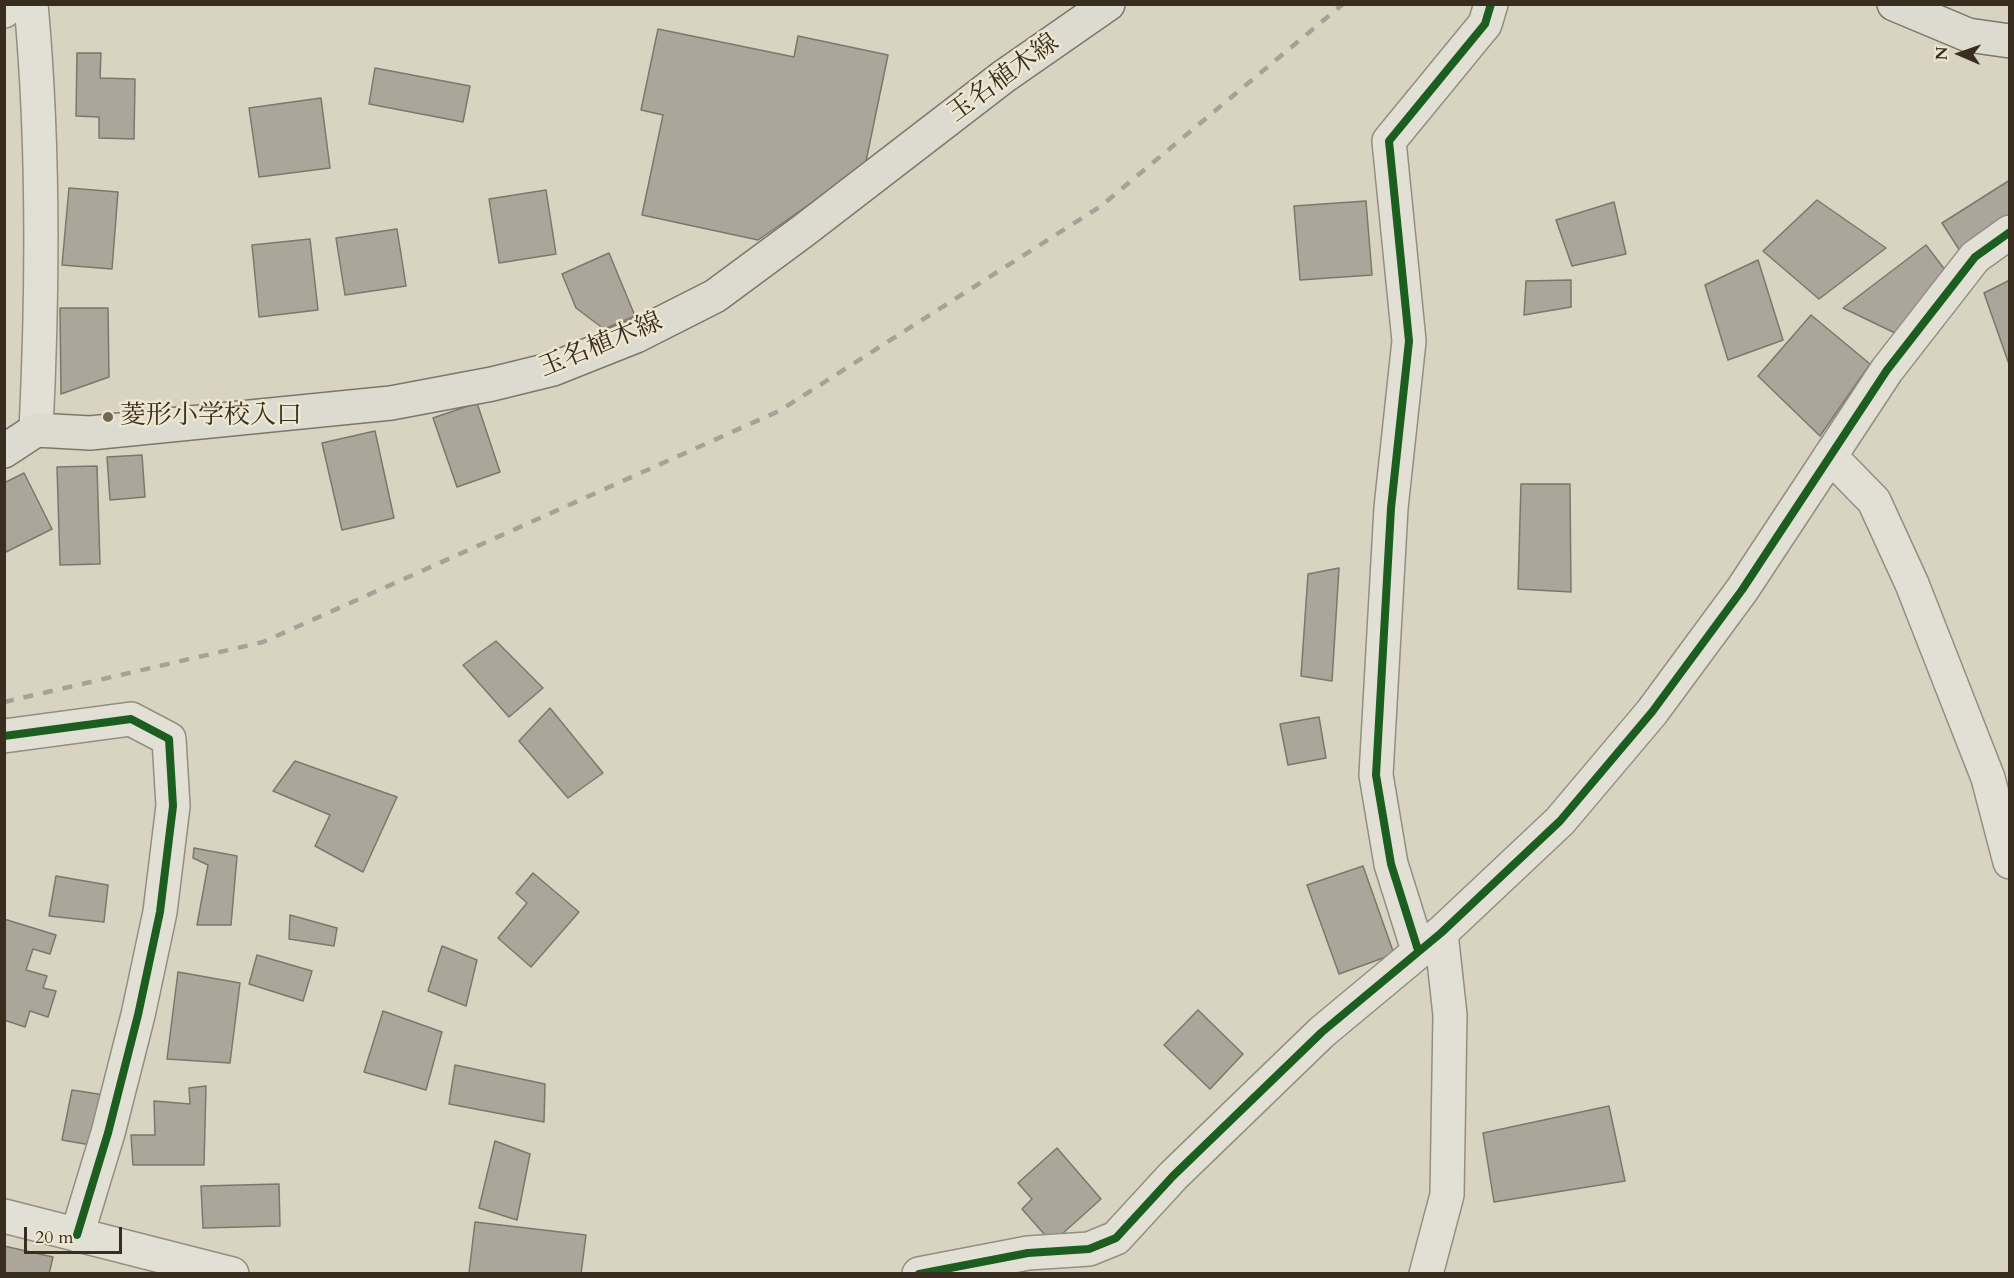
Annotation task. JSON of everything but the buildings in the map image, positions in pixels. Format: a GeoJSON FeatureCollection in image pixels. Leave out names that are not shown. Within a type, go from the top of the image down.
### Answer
{"type":"FeatureCollection","features":[{"type":"Feature","properties":{"kind":"main road","name":"玉名植木線"},"geometry":{"type":"LineString","coordinates":[[36,429],[90,433],[391,403],[492,384],[553,369],[636,336],[715,296],[1003,77],[1108,4]]}},
{"type":"Feature","properties":{"kind":"main road"},"geometry":{"type":"LineString","coordinates":[[1894,4],[1968,35],[2010,41]]}},
{"type":"Feature","properties":{"kind":"main road"},"geometry":{"type":"LineString","coordinates":[[4,451],[36,429]]}},
{"type":"Feature","properties":{"kind":"street"},"geometry":{"type":"LineString","coordinates":[[4,11],[8,4]]}},
{"type":"Feature","properties":{"kind":"street"},"geometry":{"type":"LineString","coordinates":[[31,4],[38,75],[41,194],[42,319],[36,429]]}},
{"type":"Feature","properties":{"kind":"street"},"geometry":{"type":"LineString","coordinates":[[1426,1274],[1447,1195],[1450,1015],[1430,942],[1391,864],[1376,775],[1391,508],[1409,341],[1389,141],[1485,24],[1491,4]]}},
{"type":"Feature","properties":{"kind":"street"},"geometry":{"type":"LineString","coordinates":[[919,1274],[1028,1253],[1089,1249],[1116,1238],[1173,1176],[1322,1032],[1430,942],[1560,821],[1652,712],[1742,590],[1887,370],[1975,257],[2010,232]]}},
{"type":"Feature","properties":{"kind":"street"},"geometry":{"type":"LineString","coordinates":[[1830,456],[1874,501],[1912,584],[1988,778],[2010,862]]}},
{"type":"Feature","properties":{"kind":"street"},"geometry":{"type":"LineString","coordinates":[[4,736],[131,719],[169,739],[173,806],[160,912],[138,1015],[108,1133],[77,1234]]}},
{"type":"Feature","properties":{"kind":"street"},"geometry":{"type":"LineString","coordinates":[[4,1216],[232,1274]]}},
{"type":"Feature","properties":{"kind":"railway"},"geometry":{"type":"LineString","coordinates":[[4,702],[263,642],[779,411],[1101,206],[1343,4]]}},
{"type":"Feature","properties":{"kind":"cycle path"},"geometry":{"type":"LineString","coordinates":[[1418,950],[1391,864],[1376,775],[1391,508],[1409,341],[1389,141],[1485,24],[1491,4]]}},
{"type":"Feature","properties":{"kind":"cycle path"},"geometry":{"type":"LineString","coordinates":[[919,1274],[1028,1253],[1089,1249],[1116,1238],[1173,1176],[1322,1032],[1441,933],[1560,821],[1652,712],[1742,590],[1887,370],[1975,257],[2010,232]]}},
{"type":"Feature","properties":{"kind":"cycle path"},"geometry":{"type":"LineString","coordinates":[[4,736],[131,719],[169,739],[173,806],[160,912],[138,1015],[108,1133],[77,1235]]}},
{"type":"Feature","properties":{"kind":"place","name":"菱形小学校入口"},"geometry":{"type":"Point","coordinates":[108,417]}}]}
